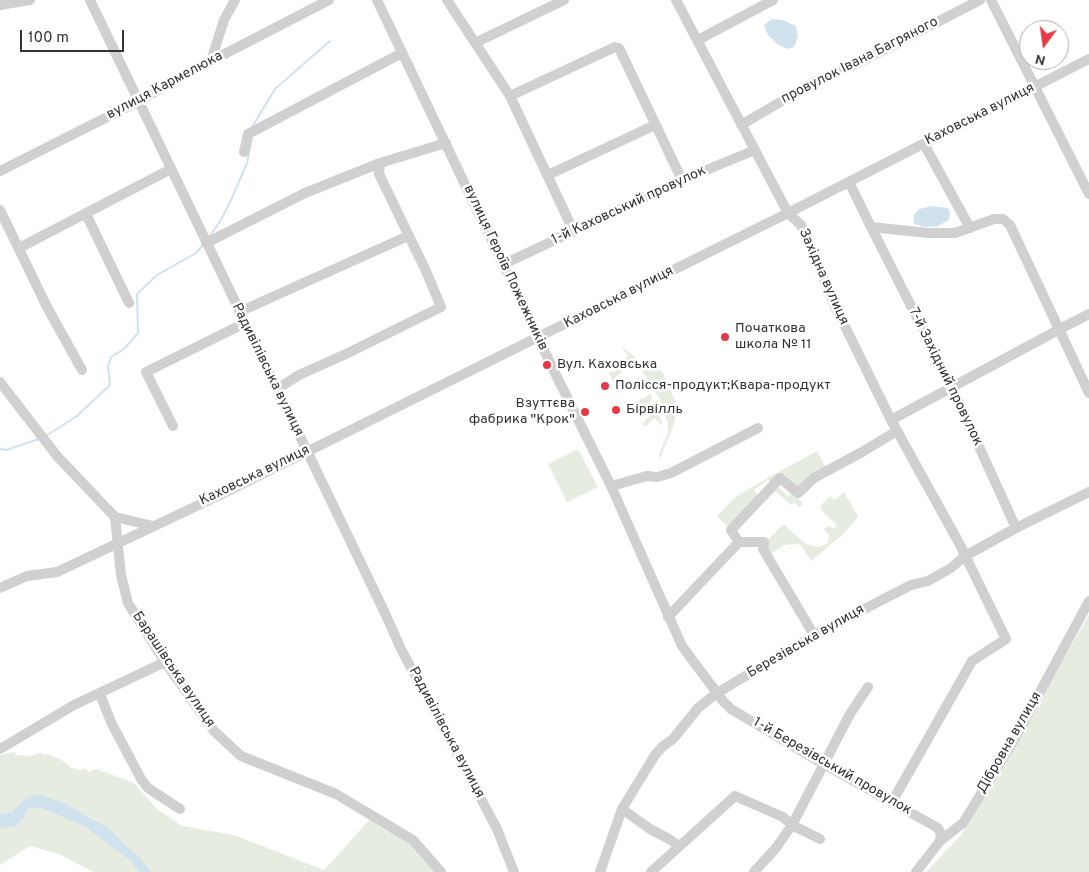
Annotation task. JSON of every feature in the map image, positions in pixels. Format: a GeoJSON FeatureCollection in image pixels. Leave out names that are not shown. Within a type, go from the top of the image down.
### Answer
{"type":"FeatureCollection","features":[{"type":"Feature","properties":{"kind":"street"},"geometry":{"type":"LineString","coordinates":[[0,5],[30,0]]}},
{"type":"Feature","properties":{"kind":"street","name":"Радивілівська вулиця"},"geometry":{"type":"LineString","coordinates":[[90,0],[401,649],[497,829],[514,872]]}},
{"type":"Feature","properties":{"kind":"street"},"geometry":{"type":"LineString","coordinates":[[211,61],[224,20],[235,0]]}},
{"type":"Feature","properties":{"kind":"street","name":"вулиця Кармелюка"},"geometry":{"type":"LineString","coordinates":[[0,171],[139,101],[211,61],[329,0]]}},
{"type":"Feature","properties":{"kind":"street","name":"вулиця Героїв Пожежників"},"geometry":{"type":"LineString","coordinates":[[377,0],[611,486],[682,646],[717,693]]}},
{"type":"Feature","properties":{"kind":"street"},"geometry":{"type":"LineString","coordinates":[[447,0],[510,96],[574,232]]}},
{"type":"Feature","properties":{"kind":"street"},"geometry":{"type":"LineString","coordinates":[[475,43],[564,0]]}},
{"type":"Feature","properties":{"kind":"street","name":"Західна вулиця"},"geometry":{"type":"LineString","coordinates":[[676,0],[788,213],[802,225],[835,306],[896,431],[959,543],[1006,639],[972,661],[892,802]]}},
{"type":"Feature","properties":{"kind":"street"},"geometry":{"type":"LineString","coordinates":[[698,40],[773,0]]}},
{"type":"Feature","properties":{"kind":"street","name":"провулок Івана Багряного"},"geometry":{"type":"LineString","coordinates":[[741,125],[818,80],[854,65],[980,0]]}},
{"type":"Feature","properties":{"kind":"street"},"geometry":{"type":"LineString","coordinates":[[991,0],[1089,194]]}},
{"type":"Feature","properties":{"kind":"street"},"geometry":{"type":"LineString","coordinates":[[510,96],[617,47],[620,49],[682,180]]}},
{"type":"Feature","properties":{"kind":"street"},"geometry":{"type":"LineString","coordinates":[[244,152],[248,134],[402,53]]}},
{"type":"Feature","properties":{"kind":"street","name":"Каховська вулиця"},"geometry":{"type":"LineString","coordinates":[[0,588],[28,576],[58,572],[222,494],[539,338],[1089,59]]}},
{"type":"Feature","properties":{"kind":"street"},"geometry":{"type":"LineString","coordinates":[[548,175],[655,125]]}},
{"type":"Feature","properties":{"kind":"street"},"geometry":{"type":"LineString","coordinates":[[206,243],[305,193],[380,163],[446,144]]}},
{"type":"Feature","properties":{"kind":"street"},"geometry":{"type":"LineString","coordinates":[[924,144],[970,228]]}},
{"type":"Feature","properties":{"kind":"street","name":"1-й Каховський провулок"},"geometry":{"type":"LineString","coordinates":[[504,264],[682,180],[755,150]]}},
{"type":"Feature","properties":{"kind":"street"},"geometry":{"type":"LineString","coordinates":[[277,389],[299,375],[441,307],[426,271],[379,174],[380,163]]}},
{"type":"Feature","properties":{"kind":"street"},"geometry":{"type":"LineString","coordinates":[[19,248],[171,169]]}},
{"type":"Feature","properties":{"kind":"street","name":"7-й Західний провулок"},"geometry":{"type":"LineString","coordinates":[[849,182],[952,387],[1016,528]]}},
{"type":"Feature","properties":{"kind":"street"},"geometry":{"type":"LineString","coordinates":[[0,210],[47,307],[82,370]]}},
{"type":"Feature","properties":{"kind":"street"},"geometry":{"type":"LineString","coordinates":[[86,214],[129,304]]}},
{"type":"Feature","properties":{"kind":"street"},"geometry":{"type":"LineString","coordinates":[[871,227],[928,233],[955,233],[994,219],[1003,219],[1010,225],[1089,393]]}},
{"type":"Feature","properties":{"kind":"street"},"geometry":{"type":"LineString","coordinates":[[240,312],[408,236]]}},
{"type":"Feature","properties":{"kind":"street"},"geometry":{"type":"LineString","coordinates":[[891,420],[1089,314]]}},
{"type":"Feature","properties":{"kind":"street"},"geometry":{"type":"LineString","coordinates":[[173,426],[146,372],[245,323]]}},
{"type":"Feature","properties":{"kind":"street"},"geometry":{"type":"LineString","coordinates":[[0,382],[57,456],[115,517],[152,526]]}},
{"type":"Feature","properties":{"kind":"street"},"geometry":{"type":"LineString","coordinates":[[611,486],[647,476],[656,477],[671,474],[758,428]]}},
{"type":"Feature","properties":{"kind":"street"},"geometry":{"type":"LineString","coordinates":[[739,542],[731,530],[780,478],[798,493],[814,478],[896,431]]}},
{"type":"Feature","properties":{"kind":"street","name":"Березівська вулиця"},"geometry":{"type":"LineString","coordinates":[[600,872],[622,809],[662,746],[673,739],[698,708],[717,693],[814,635],[910,585],[928,581],[952,568],[965,556],[1089,492]]}},
{"type":"Feature","properties":{"kind":"street","name":"Барашівська вулиця"},"geometry":{"type":"LineString","coordinates":[[115,517],[121,575],[128,603],[214,731],[241,756],[336,794],[413,840],[441,872]]}},
{"type":"Feature","properties":{"kind":"street"},"geometry":{"type":"LineString","coordinates":[[668,617],[739,542],[764,542],[763,549],[814,635]]}},
{"type":"Feature","properties":{"kind":"street","name":"Дібровна вулиця"},"geometry":{"type":"LineString","coordinates":[[916,872],[940,841],[963,823],[1014,740],[1089,601]]}},
{"type":"Feature","properties":{"kind":"street"},"geometry":{"type":"LineString","coordinates":[[0,749],[74,705],[166,662]]}},
{"type":"Feature","properties":{"kind":"street"},"geometry":{"type":"LineString","coordinates":[[754,872],[776,848],[792,825],[856,703],[868,687]]}},
{"type":"Feature","properties":{"kind":"street","name":"1-й Березівський провулок"},"geometry":{"type":"LineString","coordinates":[[717,693],[731,709],[824,765],[938,828],[941,834],[940,841]]}},
{"type":"Feature","properties":{"kind":"street"},"geometry":{"type":"LineString","coordinates":[[100,694],[111,722],[141,779],[148,788],[180,809]]}},
{"type":"Feature","properties":{"kind":"street"},"geometry":{"type":"LineString","coordinates":[[651,872],[735,796],[783,817],[792,825],[820,839]]}},
{"type":"Feature","properties":{"kind":"street"},"geometry":{"type":"LineString","coordinates":[[622,809],[650,829],[669,838],[679,846]]}},
{"type":"Feature","properties":{"kind":"shaded area"},"geometry":{"type":"Polygon","coordinates":[[[620,346],[634,356],[634,362],[626,369],[622,363],[628,355],[620,346]]]}},
{"type":"Feature","properties":{"kind":"shaded area"},"geometry":{"type":"Polygon","coordinates":[[[640,361],[648,364],[652,362],[663,373],[677,406],[674,424],[660,459],[659,455],[668,432],[668,424],[660,399],[639,366],[640,361]]]}},
{"type":"Feature","properties":{"kind":"shaded area"},"geometry":{"type":"Polygon","coordinates":[[[619,366],[623,371],[616,377],[622,388],[618,391],[609,373],[611,371],[613,373],[619,366]]]}},
{"type":"Feature","properties":{"kind":"shaded area"},"geometry":{"type":"Polygon","coordinates":[[[650,393],[652,398],[645,408],[642,406],[633,413],[632,409],[642,398],[644,399],[650,393]]]}},
{"type":"Feature","properties":{"kind":"shaded area"},"geometry":{"type":"Polygon","coordinates":[[[653,413],[659,414],[663,426],[654,418],[645,427],[642,424],[653,413]]]}},
{"type":"Feature","properties":{"kind":"shaded area"},"geometry":{"type":"Polygon","coordinates":[[[578,449],[598,487],[567,502],[548,464],[578,449]]]}},
{"type":"Feature","properties":{"kind":"shaded area"},"geometry":{"type":"Polygon","coordinates":[[[817,451],[826,468],[799,487],[771,483],[768,480],[754,490],[759,497],[729,528],[717,516],[734,498],[817,451]]]}},
{"type":"Feature","properties":{"kind":"shaded area"},"geometry":{"type":"Polygon","coordinates":[[[777,486],[788,496],[792,493],[802,502],[802,506],[799,507],[794,502],[791,505],[775,491],[767,500],[777,486]]]}},
{"type":"Feature","properties":{"kind":"shaded area"},"geometry":{"type":"Polygon","coordinates":[[[844,492],[858,517],[843,534],[811,561],[801,545],[796,544],[784,545],[769,555],[767,541],[783,524],[805,543],[820,547],[827,543],[830,536],[824,530],[825,528],[829,526],[834,529],[837,525],[821,510],[820,506],[830,496],[835,500],[844,492]]]}},
{"type":"Feature","properties":{"kind":"shaded area"},"geometry":{"type":"Polygon","coordinates":[[[1089,615],[1089,872],[926,872],[961,835],[1089,615]]]}},
{"type":"Feature","properties":{"kind":"shaded area"},"geometry":{"type":"Polygon","coordinates":[[[15,752],[16,755],[29,756],[41,753],[44,755],[48,754],[62,760],[70,767],[82,770],[84,768],[89,772],[96,769],[134,783],[157,809],[182,826],[234,835],[324,870],[373,816],[413,840],[441,872],[151,872],[128,846],[94,819],[46,795],[35,796],[13,811],[0,814],[0,755],[15,752]]]}},
{"type":"Feature","properties":{"kind":"shaded area"},"geometry":{"type":"Polygon","coordinates":[[[31,808],[40,808],[84,826],[131,861],[138,872],[93,872],[59,854],[30,846],[0,865],[0,828],[15,827],[31,808]]]}},
{"type":"Feature","properties":{"kind":"water"},"geometry":{"type":"Polygon","coordinates":[[[772,19],[783,20],[796,26],[798,36],[794,47],[787,49],[777,44],[768,35],[764,25],[772,19]]]}},
{"type":"Feature","properties":{"kind":"water"},"geometry":{"type":"Polygon","coordinates":[[[931,206],[948,208],[950,212],[949,220],[938,226],[925,227],[914,224],[914,215],[919,209],[931,206]]]}},
{"type":"Feature","properties":{"kind":"water"},"geometry":{"type":"Polygon","coordinates":[[[42,794],[66,804],[107,827],[140,858],[151,872],[138,872],[131,861],[84,826],[40,808],[28,810],[15,827],[0,828],[0,814],[13,811],[27,797],[42,794]]]}},
{"type":"Feature","properties":{"kind":"waterway"},"geometry":{"type":"LineString","coordinates":[[252,127],[275,89],[330,41]]}},
{"type":"Feature","properties":{"kind":"waterway"},"geometry":{"type":"LineString","coordinates":[[209,237],[221,220],[232,198],[247,163],[252,139]]}},
{"type":"Feature","properties":{"kind":"waterway"},"geometry":{"type":"LineString","coordinates":[[46,436],[77,416],[110,385],[108,366],[111,357],[125,348],[138,333],[137,294],[157,275],[196,253],[203,245]]}},
{"type":"Feature","properties":{"kind":"waterway"},"geometry":{"type":"LineString","coordinates":[[0,449],[6,450],[39,439]]}},
{"type":"Feature","properties":{"kind":"place","name":"Початкова школа № 11"},"geometry":{"type":"Point","coordinates":[725,337]}},
{"type":"Feature","properties":{"kind":"place","name":"Вул. Каховська"},"geometry":{"type":"Point","coordinates":[547,365]}},
{"type":"Feature","properties":{"kind":"place","name":"Полісся-продукт;Квара-продукт"},"geometry":{"type":"Point","coordinates":[605,386]}},
{"type":"Feature","properties":{"kind":"place","name":"Бірвілль"},"geometry":{"type":"Point","coordinates":[616,410]}},
{"type":"Feature","properties":{"kind":"place","name":"Взуттєва фабрика \"Крок\""},"geometry":{"type":"Point","coordinates":[585,412]}}]}
